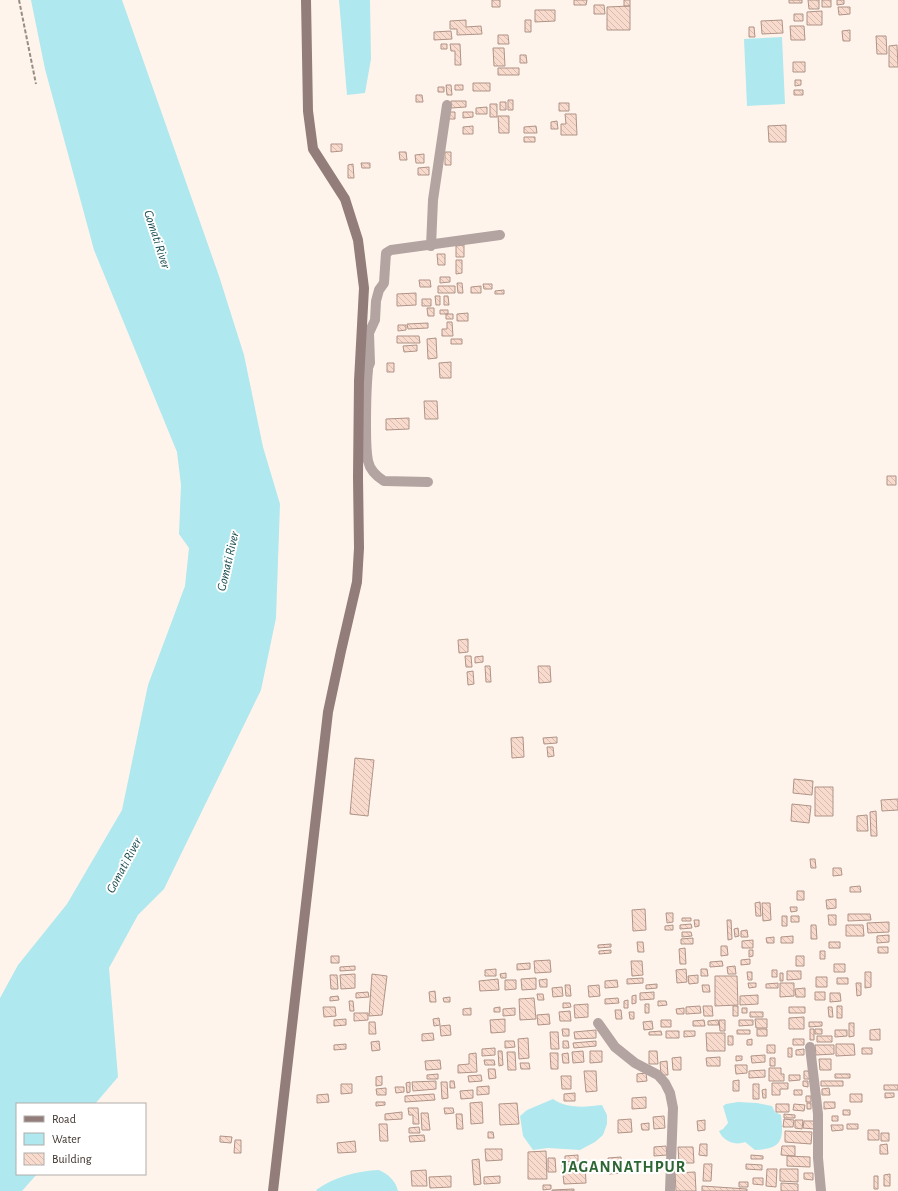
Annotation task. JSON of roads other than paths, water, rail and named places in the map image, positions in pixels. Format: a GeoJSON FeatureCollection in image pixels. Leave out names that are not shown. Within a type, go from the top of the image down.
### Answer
{"type":"FeatureCollection","features":[{"type":"Feature","properties":{"kind":"street"},"geometry":{"type":"LineString","coordinates":[[273,1191],[328,712],[357,582],[359,548],[359,381],[364,288],[358,240],[345,199],[313,150],[308,111],[306,0]]}},
{"type":"Feature","properties":{"kind":"street"},"geometry":{"type":"LineString","coordinates":[[431,246],[433,200],[447,106]]}},
{"type":"Feature","properties":{"kind":"street"},"geometry":{"type":"LineString","coordinates":[[428,482],[384,481],[372,470],[368,462],[366,440],[366,389],[368,368],[370,363],[370,333],[375,320],[376,301],[379,290],[384,283],[386,252],[391,250],[431,246],[500,235]]}},
{"type":"Feature","properties":{"kind":"street"},"geometry":{"type":"LineString","coordinates":[[359,381],[368,368]]}},
{"type":"Feature","properties":{"kind":"street"},"geometry":{"type":"LineString","coordinates":[[598,1023],[615,1047],[635,1063],[658,1075],[665,1083],[670,1093],[673,1108],[670,1191]]}},
{"type":"Feature","properties":{"kind":"street"},"geometry":{"type":"LineString","coordinates":[[810,1047],[818,1114],[818,1158],[821,1191]]}},
{"type":"Feature","properties":{"kind":"water","name":"Gomati River"},"geometry":{"type":"Polygon","coordinates":[[[31,0],[122,0],[219,276],[244,355],[263,447],[280,504],[276,618],[261,690],[164,889],[138,915],[109,968],[118,1077],[96,1103],[16,1103],[16,1175],[36,1175],[22,1191],[0,1191],[0,998],[18,965],[67,904],[122,810],[148,685],[185,586],[189,548],[179,534],[181,485],[177,452],[94,250],[45,69],[31,0]]]}},
{"type":"Feature","properties":{"kind":"water"},"geometry":{"type":"Polygon","coordinates":[[[339,0],[370,0],[371,59],[365,93],[347,95],[339,0]]]}},
{"type":"Feature","properties":{"kind":"water"},"geometry":{"type":"Polygon","coordinates":[[[782,37],[785,104],[747,106],[744,39],[782,37]]]}},
{"type":"Feature","properties":{"kind":"water"},"geometry":{"type":"Polygon","coordinates":[[[553,1099],[570,1106],[583,1107],[602,1105],[607,1115],[607,1124],[603,1135],[595,1142],[580,1150],[548,1148],[533,1150],[523,1136],[520,1116],[527,1110],[553,1099]]]}},
{"type":"Feature","properties":{"kind":"water"},"geometry":{"type":"Polygon","coordinates":[[[738,1102],[757,1103],[772,1106],[775,1112],[781,1115],[781,1137],[776,1145],[771,1148],[755,1150],[745,1142],[733,1143],[723,1138],[719,1131],[728,1123],[723,1106],[738,1102]]]}},
{"type":"Feature","properties":{"kind":"water"},"geometry":{"type":"Polygon","coordinates":[[[379,1170],[391,1178],[398,1191],[316,1190],[338,1178],[362,1172],[379,1170]]]}},
{"type":"Feature","properties":{"kind":"district","name":"JAGANNATHPUR"},"geometry":{"type":"Point","coordinates":[624,1166]}}]}
